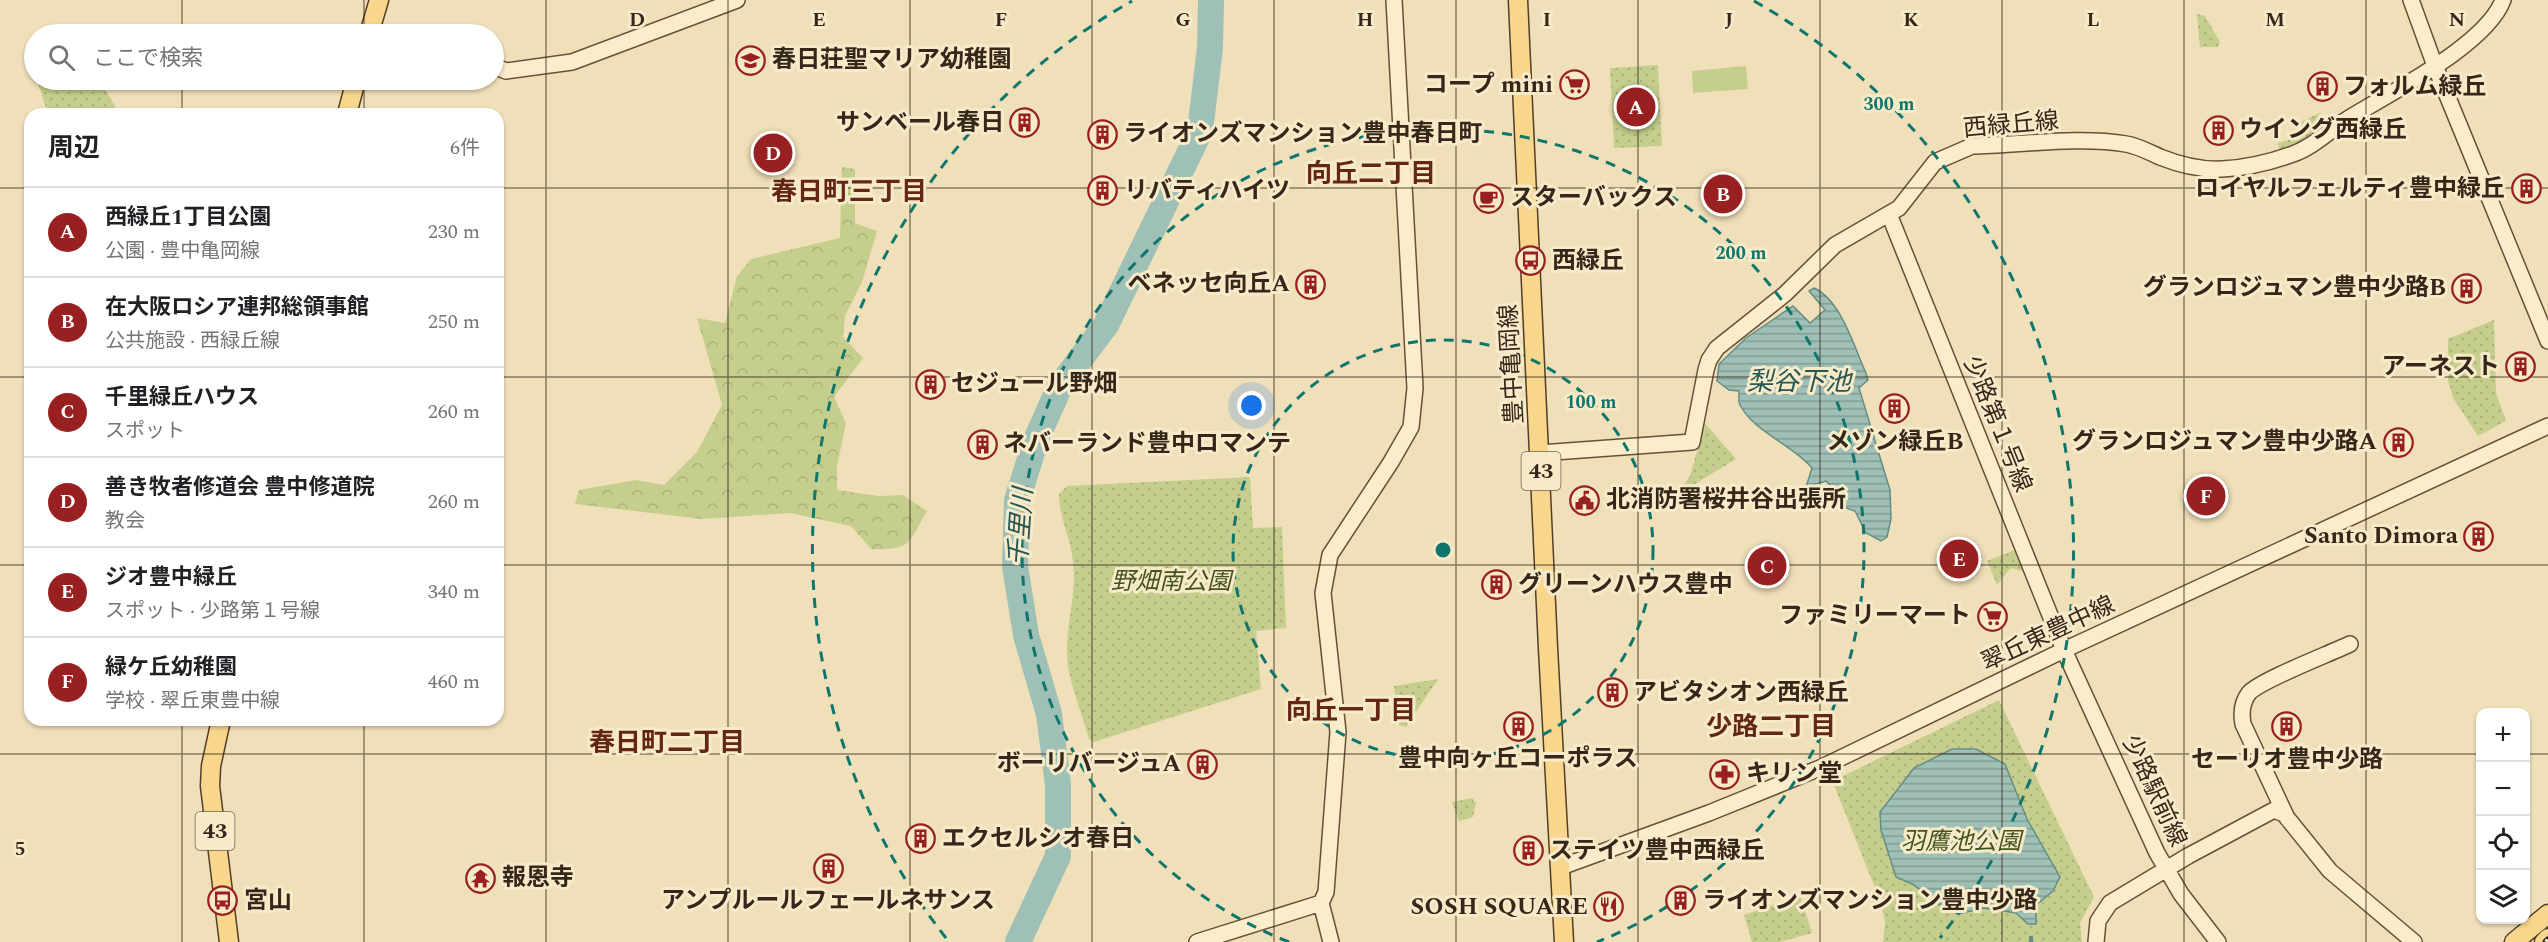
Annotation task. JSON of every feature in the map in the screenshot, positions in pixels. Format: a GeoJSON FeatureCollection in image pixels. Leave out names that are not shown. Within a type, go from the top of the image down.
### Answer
{"type":"FeatureCollection","features":[{"type":"Feature","properties":{"kind":"main road"},"geometry":{"type":"LineString","coordinates":[[372,24],[379,0]]}},
{"type":"Feature","properties":{"kind":"main road","name":"豊中亀岡線"},"geometry":{"type":"LineString","coordinates":[[1518,0],[1564,942]]}},
{"type":"Feature","properties":{"kind":"main road"},"geometry":{"type":"LineString","coordinates":[[349,108],[353,90]]}},
{"type":"Feature","properties":{"kind":"main road","name":"43"},"geometry":{"type":"LineString","coordinates":[[220,726],[211,766],[210,786],[229,942]]}},
{"type":"Feature","properties":{"kind":"main road"},"geometry":{"type":"LineString","coordinates":[[2514,942],[2548,914]]}},
{"type":"Feature","properties":{"kind":"main road"},"geometry":{"type":"LineString","coordinates":[[2544,942],[2548,938]]}},
{"type":"Feature","properties":{"kind":"street"},"geometry":{"type":"LineString","coordinates":[[504,70],[572,62],[737,0]]}},
{"type":"Feature","properties":{"kind":"street"},"geometry":{"type":"LineString","coordinates":[[1197,942],[1320,903],[1326,892],[1338,732],[1323,593],[1330,555],[1391,462],[1411,427],[1414,388],[1394,0]]}},
{"type":"Feature","properties":{"kind":"street"},"geometry":{"type":"LineString","coordinates":[[2411,0],[2435,66],[2548,341]]}},
{"type":"Feature","properties":{"kind":"street","name":"西緑丘線"},"geometry":{"type":"LineString","coordinates":[[1540,453],[1692,442],[1706,370],[1712,353],[1791,289],[1835,245],[1889,214],[1906,201],[1919,180],[1935,162],[1972,146],[2114,142],[2128,144],[2184,165],[2209,168],[2238,167],[2275,160],[2305,148],[2346,120],[2407,86],[2491,20],[2503,0]]}},
{"type":"Feature","properties":{"kind":"street","name":"少路第１号線"},"geometry":{"type":"LineString","coordinates":[[1889,214],[2064,650]]}},
{"type":"Feature","properties":{"kind":"street","name":"翠丘東豊中線"},"geometry":{"type":"LineString","coordinates":[[1561,867],[1709,813],[1820,768],[2064,650],[2548,426]]}},
{"type":"Feature","properties":{"kind":"street"},"geometry":{"type":"LineString","coordinates":[[2287,818],[2243,724],[2245,701],[2255,688],[2262,684],[2350,645]]}},
{"type":"Feature","properties":{"kind":"street","name":"少路駅前線"},"geometry":{"type":"LineString","coordinates":[[2064,650],[2166,870],[2181,894],[2218,942]]}},
{"type":"Feature","properties":{"kind":"street"},"geometry":{"type":"LineString","coordinates":[[2096,942],[2098,921],[2110,903],[2269,812],[2278,810],[2330,872],[2414,942]]}},
{"type":"Feature","properties":{"kind":"street"},"geometry":{"type":"LineString","coordinates":[[1320,903],[1331,942]]}},
{"type":"Feature","properties":{"kind":"green space"},"geometry":{"type":"Polygon","coordinates":[[[2197,14],[2205,16],[2220,42],[2218,47],[2200,47],[2197,14]]]}},
{"type":"Feature","properties":{"kind":"green space"},"geometry":{"type":"Polygon","coordinates":[[[1658,65],[1662,146],[1614,148],[1610,68],[1658,65]]]}},
{"type":"Feature","properties":{"kind":"green space"},"geometry":{"type":"Polygon","coordinates":[[[1746,66],[1748,89],[1693,93],[1692,71],[1746,66]]]}},
{"type":"Feature","properties":{"kind":"green space"},"geometry":{"type":"Polygon","coordinates":[[[40,90],[106,90],[116,108],[46,108],[40,90]]]}},
{"type":"Feature","properties":{"kind":"green space"},"geometry":{"type":"Polygon","coordinates":[[[2320,113],[2328,126],[2306,141],[2280,152],[2278,143],[2301,136],[2298,123],[2320,113]]]}},
{"type":"Feature","properties":{"kind":"green space"},"geometry":{"type":"Polygon","coordinates":[[[842,167],[855,169],[855,223],[877,231],[862,282],[845,316],[843,337],[863,358],[834,397],[846,423],[837,466],[837,490],[879,496],[903,495],[927,511],[911,538],[907,543],[894,548],[871,549],[851,526],[790,513],[702,519],[575,504],[579,490],[636,480],[664,485],[697,452],[722,405],[697,318],[725,323],[737,276],[751,259],[840,238],[842,167]]]}},
{"type":"Feature","properties":{"kind":"green space"},"geometry":{"type":"Polygon","coordinates":[[[2494,320],[2496,393],[2506,421],[2478,436],[2453,398],[2448,380],[2448,339],[2494,320]]]}},
{"type":"Feature","properties":{"kind":"green space"},"geometry":{"type":"Polygon","coordinates":[[[1705,423],[1736,459],[1682,492],[1680,490],[1690,476],[1705,423]]]}},
{"type":"Feature","properties":{"kind":"green space","name":"野畑南公園"},"geometry":{"type":"Polygon","coordinates":[[[1250,477],[1253,528],[1282,527],[1286,628],[1256,631],[1261,689],[1094,742],[1089,739],[1067,660],[1074,573],[1059,494],[1067,486],[1250,477]]]}},
{"type":"Feature","properties":{"kind":"green space"},"geometry":{"type":"Polygon","coordinates":[[[2017,549],[2025,572],[2011,568],[1997,585],[1987,561],[2017,549]]]}},
{"type":"Feature","properties":{"kind":"green space"},"geometry":{"type":"Polygon","coordinates":[[[1438,679],[1406,727],[1399,725],[1394,686],[1438,679]]]}},
{"type":"Feature","properties":{"kind":"green space","name":"羽鷹池公園"},"geometry":{"type":"Polygon","coordinates":[[[1999,700],[2094,897],[2080,923],[2082,942],[1883,942],[1885,922],[1881,903],[1834,785],[1843,776],[1999,700]]]}},
{"type":"Feature","properties":{"kind":"green space"},"geometry":{"type":"Polygon","coordinates":[[[1474,798],[1473,801],[1476,802],[1473,817],[1459,821],[1452,802],[1474,798]]]}},
{"type":"Feature","properties":{"kind":"green space"},"geometry":{"type":"Polygon","coordinates":[[[1800,895],[1812,933],[1780,942],[1752,942],[1744,915],[1800,895]]]}},
{"type":"Feature","properties":{"kind":"water","name":"梨谷下池"},"geometry":{"type":"Polygon","coordinates":[[[1814,288],[1832,303],[1839,313],[1868,380],[1859,388],[1890,490],[1891,519],[1887,537],[1881,541],[1866,533],[1855,511],[1846,508],[1843,499],[1826,481],[1806,487],[1812,468],[1795,452],[1764,431],[1746,415],[1739,403],[1739,391],[1729,390],[1717,381],[1719,364],[1746,338],[1793,306],[1810,323],[1825,310],[1809,291],[1814,288]]]}},
{"type":"Feature","properties":{"kind":"water"},"geometry":{"type":"Polygon","coordinates":[[[1952,749],[1976,749],[2005,764],[2027,819],[2060,877],[2053,891],[2036,905],[2036,924],[2028,924],[2016,913],[1984,908],[1958,914],[1942,907],[1914,885],[1896,877],[1881,830],[1880,812],[1914,768],[1952,749]]]}},
{"type":"Feature","properties":{"kind":"waterway","name":"千里川"},"geometry":{"type":"LineString","coordinates":[[1018,942],[1058,856],[1058,785],[1049,714],[1026,635],[1015,566],[1017,500],[1036,440],[1060,386],[1106,325],[1200,131],[1210,48],[1211,0]]}},
{"type":"Feature","properties":{"kind":"place","name":"春日荘聖マリア幼稚園"},"geometry":{"type":"Point","coordinates":[751,60]}},
{"type":"Feature","properties":{"kind":"place","name":"コープ mini"},"geometry":{"type":"Point","coordinates":[1574,85]}},
{"type":"Feature","properties":{"kind":"place","name":"フォルム緑丘"},"geometry":{"type":"Point","coordinates":[2322,87]}},
{"type":"Feature","properties":{"kind":"place","name":"西緑丘1丁目公園"},"geometry":{"type":"Point","coordinates":[1636,107]}},
{"type":"Feature","properties":{"kind":"place","name":"サンベール春日"},"geometry":{"type":"Point","coordinates":[1025,123]}},
{"type":"Feature","properties":{"kind":"place","name":"ウイング西緑丘"},"geometry":{"type":"Point","coordinates":[2218,130]}},
{"type":"Feature","properties":{"kind":"place","name":"ライオンズマンション豊中春日町"},"geometry":{"type":"Point","coordinates":[1102,134]}},
{"type":"Feature","properties":{"kind":"place","name":"善き牧者修道会 豊中修道院"},"geometry":{"type":"Point","coordinates":[773,153]}},
{"type":"Feature","properties":{"kind":"place","name":"ロイヤルフェルティ豊中緑丘"},"geometry":{"type":"Point","coordinates":[2526,189]}},
{"type":"Feature","properties":{"kind":"place","name":"リバティハイツ"},"geometry":{"type":"Point","coordinates":[1103,191]}},
{"type":"Feature","properties":{"kind":"place","name":"在大阪ロシア連邦総領事館"},"geometry":{"type":"Point","coordinates":[1723,194]}},
{"type":"Feature","properties":{"kind":"place","name":"スターバックス"},"geometry":{"type":"Point","coordinates":[1489,198]}},
{"type":"Feature","properties":{"kind":"place","name":"西緑丘"},"geometry":{"type":"Point","coordinates":[1531,261]}},
{"type":"Feature","properties":{"kind":"place","name":"ベネッセ向丘A"},"geometry":{"type":"Point","coordinates":[1311,284]}},
{"type":"Feature","properties":{"kind":"place","name":"グランロジュマン豊中少路B"},"geometry":{"type":"Point","coordinates":[2467,288]}},
{"type":"Feature","properties":{"kind":"place","name":"アーネスト"},"geometry":{"type":"Point","coordinates":[2521,367]}},
{"type":"Feature","properties":{"kind":"place","name":"セジュール野畑"},"geometry":{"type":"Point","coordinates":[930,384]}},
{"type":"Feature","properties":{"kind":"place","name":"メゾン緑丘B"},"geometry":{"type":"Point","coordinates":[1895,409]}},
{"type":"Feature","properties":{"kind":"place","name":"グランロジュマン豊中少路A"},"geometry":{"type":"Point","coordinates":[2398,442]}},
{"type":"Feature","properties":{"kind":"place","name":"ネバーランド豊中ロマンテ"},"geometry":{"type":"Point","coordinates":[982,444]}},
{"type":"Feature","properties":{"kind":"place","name":"緑ケ丘幼稚園"},"geometry":{"type":"Point","coordinates":[2206,496]}},
{"type":"Feature","properties":{"kind":"place","name":"北消防署桜井谷出張所"},"geometry":{"type":"Point","coordinates":[1585,500]}},
{"type":"Feature","properties":{"kind":"place","name":"Santo Dimora"},"geometry":{"type":"Point","coordinates":[2479,536]}},
{"type":"Feature","properties":{"kind":"place","name":"ジオ豊中緑丘"},"geometry":{"type":"Point","coordinates":[1959,559]}},
{"type":"Feature","properties":{"kind":"place","name":"千里緑丘ハウス"},"geometry":{"type":"Point","coordinates":[1767,566]}},
{"type":"Feature","properties":{"kind":"place","name":"グリーンハウス豊中"},"geometry":{"type":"Point","coordinates":[1497,585]}},
{"type":"Feature","properties":{"kind":"place","name":"ファミリーマート"},"geometry":{"type":"Point","coordinates":[1992,616]}},
{"type":"Feature","properties":{"kind":"place","name":"アビタシオン西緑丘"},"geometry":{"type":"Point","coordinates":[1612,693]}},
{"type":"Feature","properties":{"kind":"place","name":"豊中向ヶ丘コーポラス"},"geometry":{"type":"Point","coordinates":[1518,726]}},
{"type":"Feature","properties":{"kind":"place","name":"セーリオ豊中少路"},"geometry":{"type":"Point","coordinates":[2287,727]}},
{"type":"Feature","properties":{"kind":"place","name":"ボーリバージュA"},"geometry":{"type":"Point","coordinates":[1202,764]}},
{"type":"Feature","properties":{"kind":"place","name":"キリン堂"},"geometry":{"type":"Point","coordinates":[1725,774]}},
{"type":"Feature","properties":{"kind":"place","name":"エクセルシオ春日"},"geometry":{"type":"Point","coordinates":[921,839]}},
{"type":"Feature","properties":{"kind":"place","name":"ステイツ豊中西緑丘"},"geometry":{"type":"Point","coordinates":[1528,851]}},
{"type":"Feature","properties":{"kind":"place","name":"アンプルールフェールネサンス"},"geometry":{"type":"Point","coordinates":[828,868]}},
{"type":"Feature","properties":{"kind":"place","name":"報恩寺"},"geometry":{"type":"Point","coordinates":[481,878]}},
{"type":"Feature","properties":{"kind":"place","name":"宮山"},"geometry":{"type":"Point","coordinates":[223,901]}},
{"type":"Feature","properties":{"kind":"place","name":"ライオンズマンション豊中少路"},"geometry":{"type":"Point","coordinates":[1681,901]}},
{"type":"Feature","properties":{"kind":"place","name":"SOSH SQUARE"},"geometry":{"type":"Point","coordinates":[1609,907]}},
{"type":"Feature","properties":{"kind":"district","name":"向丘二丁目"},"geometry":{"type":"Point","coordinates":[1371,174]}},
{"type":"Feature","properties":{"kind":"district","name":"春日町三丁目"},"geometry":{"type":"Point","coordinates":[849,192]}},
{"type":"Feature","properties":{"kind":"district","name":"向丘一丁目"},"geometry":{"type":"Point","coordinates":[1351,711]}},
{"type":"Feature","properties":{"kind":"district","name":"少路二丁目"},"geometry":{"type":"Point","coordinates":[1771,727]}},
{"type":"Feature","properties":{"kind":"district","name":"春日町二丁目"},"geometry":{"type":"Point","coordinates":[667,743]}}]}
